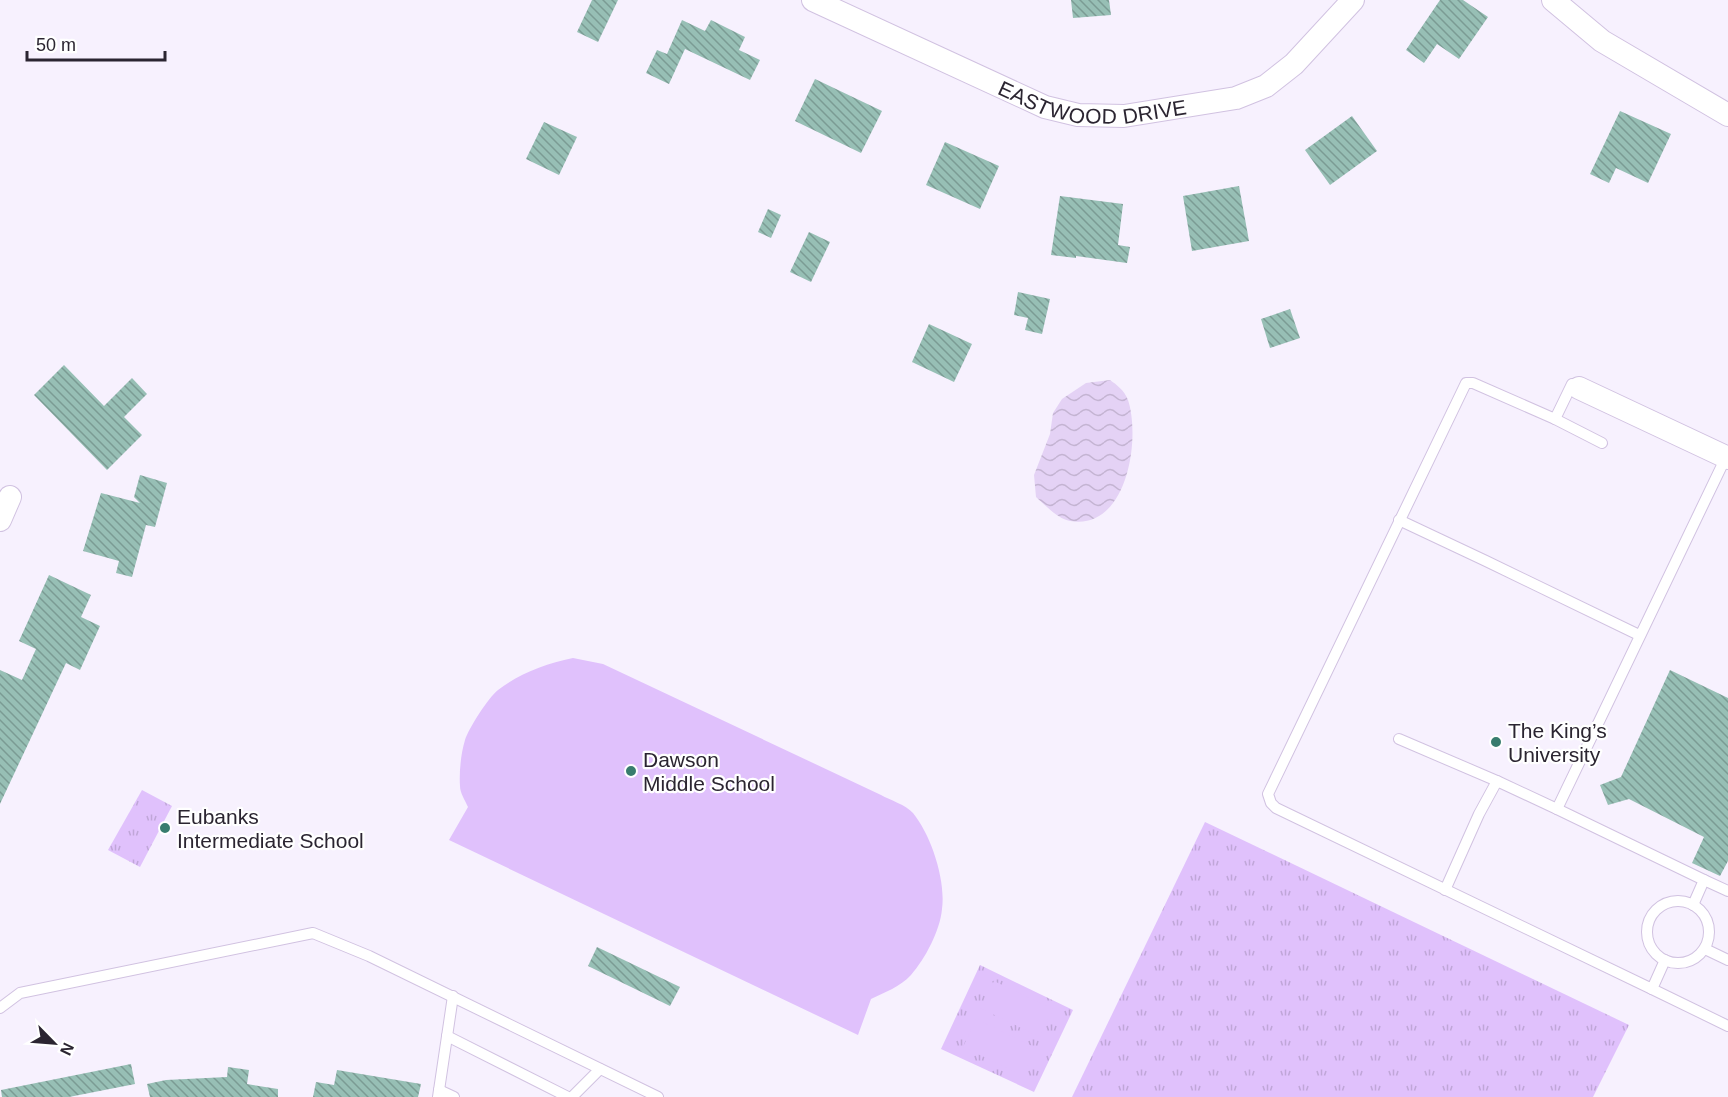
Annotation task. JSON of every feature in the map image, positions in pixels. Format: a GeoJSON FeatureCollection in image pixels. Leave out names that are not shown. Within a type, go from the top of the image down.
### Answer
{"type":"FeatureCollection","features":[{"type":"Feature","properties":{"kind":"street","name":"EASTWOOD DRIVE"},"geometry":{"type":"LineString","coordinates":[[813,0],[1045,107],[1078,115],[1124,116],[1236,98],[1266,86],[1294,64],[1353,0]]}},
{"type":"Feature","properties":{"kind":"street"},"geometry":{"type":"LineString","coordinates":[[1552,0],[1602,41],[1728,115]]}},
{"type":"Feature","properties":{"kind":"street"},"geometry":{"type":"LineString","coordinates":[[1579,388],[1727,456]]}},
{"type":"Feature","properties":{"kind":"street"},"geometry":{"type":"LineString","coordinates":[[0,520],[10,497]]}},
{"type":"Feature","properties":{"kind":"lane"},"geometry":{"type":"LineString","coordinates":[[1602,442],[1473,383],[1466,383],[1268,794],[1271,803],[1276,808],[1728,1026]]}},
{"type":"Feature","properties":{"kind":"lane"},"geometry":{"type":"LineString","coordinates":[[1555,419],[1572,384],[1579,388]]}},
{"type":"Feature","properties":{"kind":"lane"},"geometry":{"type":"LineString","coordinates":[[1557,809],[1727,456]]}},
{"type":"Feature","properties":{"kind":"lane"},"geometry":{"type":"LineString","coordinates":[[1399,520],[1639,635]]}},
{"type":"Feature","properties":{"kind":"lane"},"geometry":{"type":"LineString","coordinates":[[1399,739],[1497,781],[1728,891]]}},
{"type":"Feature","properties":{"kind":"lane"},"geometry":{"type":"LineString","coordinates":[[1445,890],[1479,814],[1497,781]]}},
{"type":"Feature","properties":{"kind":"lane"},"geometry":{"type":"LineString","coordinates":[[1693,905],[1704,880]]}},
{"type":"Feature","properties":{"kind":"lane"},"geometry":{"type":"LineString","coordinates":[[1684,902],[1693,905],[1707,920],[1709,939],[1705,949],[1689,962],[1678,964],[1665,960],[1652,949],[1648,940],[1647,929],[1650,919],[1664,905],[1684,902]]}},
{"type":"Feature","properties":{"kind":"lane"},"geometry":{"type":"LineString","coordinates":[[0,1008],[20,993],[313,933],[369,956],[658,1097]]}},
{"type":"Feature","properties":{"kind":"lane"},"geometry":{"type":"LineString","coordinates":[[1705,949],[1728,960]]}},
{"type":"Feature","properties":{"kind":"lane"},"geometry":{"type":"LineString","coordinates":[[1652,989],[1665,960]]}},
{"type":"Feature","properties":{"kind":"lane"},"geometry":{"type":"LineString","coordinates":[[453,996],[438,1093],[454,1097]]}},
{"type":"Feature","properties":{"kind":"lane"},"geometry":{"type":"LineString","coordinates":[[447,1036],[570,1097],[600,1069]]}},
{"type":"Feature","properties":{"kind":"green space"},"geometry":{"type":"Polygon","coordinates":[[[573,658],[603,664],[898,803],[913,813],[920,822],[936,858],[942,885],[941,917],[931,944],[911,975],[897,986],[871,999],[858,1035],[449,840],[468,807],[460,786],[461,757],[470,728],[484,706],[498,690],[524,674],[573,658]]]}},
{"type":"Feature","properties":{"kind":"green space"},"geometry":{"type":"Polygon","coordinates":[[[142,790],[172,806],[140,867],[108,850],[142,790]]]}},
{"type":"Feature","properties":{"kind":"green space"},"geometry":{"type":"Polygon","coordinates":[[[1205,822],[1629,1025],[1593,1097],[1072,1097],[1205,822]]]}},
{"type":"Feature","properties":{"kind":"green space"},"geometry":{"type":"Polygon","coordinates":[[[980,965],[1073,1010],[1034,1092],[941,1049],[980,965]]]}},
{"type":"Feature","properties":{"kind":"green space"},"geometry":{"type":"Polygon","coordinates":[[[994,981],[1053,1009],[1040,1037],[980,1008],[994,981]]]}},
{"type":"Feature","properties":{"kind":"green space"},"geometry":{"type":"Polygon","coordinates":[[[976,1019],[1036,1048],[1022,1075],[963,1047],[976,1019]]]}},
{"type":"Feature","properties":{"kind":"water"},"geometry":{"type":"Polygon","coordinates":[[[1110,380],[1126,396],[1132,417],[1130,458],[1125,479],[1117,497],[1105,512],[1089,520],[1065,520],[1036,497],[1034,475],[1050,434],[1053,413],[1062,399],[1086,383],[1110,380]]]}},
{"type":"Feature","properties":{"kind":"building"},"geometry":{"type":"Polygon","coordinates":[[[592,0],[618,0],[598,42],[577,32],[592,0]]]}},
{"type":"Feature","properties":{"kind":"building"},"geometry":{"type":"Polygon","coordinates":[[[1071,0],[1109,0],[1111,15],[1073,18],[1071,0]]]}},
{"type":"Feature","properties":{"kind":"building"},"geometry":{"type":"Polygon","coordinates":[[[1440,0],[1463,0],[1488,17],[1459,59],[1437,44],[1424,63],[1406,50],[1440,0]]]}},
{"type":"Feature","properties":{"kind":"building"},"geometry":{"type":"Polygon","coordinates":[[[682,20],[705,31],[711,20],[745,37],[739,50],[760,60],[750,80],[685,49],[669,84],[646,73],[657,50],[667,54],[682,20]]]}},
{"type":"Feature","properties":{"kind":"building"},"geometry":{"type":"Polygon","coordinates":[[[815,79],[882,111],[861,153],[795,121],[815,79]]]}},
{"type":"Feature","properties":{"kind":"building"},"geometry":{"type":"Polygon","coordinates":[[[1620,111],[1671,134],[1648,183],[1616,168],[1609,183],[1590,174],[1620,111]]]}},
{"type":"Feature","properties":{"kind":"building"},"geometry":{"type":"Polygon","coordinates":[[[1352,116],[1377,151],[1330,185],[1305,150],[1352,116]]]}},
{"type":"Feature","properties":{"kind":"building"},"geometry":{"type":"Polygon","coordinates":[[[544,122],[577,137],[559,175],[526,159],[544,122]]]}},
{"type":"Feature","properties":{"kind":"building"},"geometry":{"type":"Polygon","coordinates":[[[945,142],[999,166],[980,209],[926,185],[945,142]]]}},
{"type":"Feature","properties":{"kind":"building"},"geometry":{"type":"Polygon","coordinates":[[[1239,186],[1249,241],[1192,251],[1183,196],[1239,186]]]}},
{"type":"Feature","properties":{"kind":"building"},"geometry":{"type":"Polygon","coordinates":[[[1060,196],[1123,204],[1118,245],[1130,247],[1127,263],[1051,255],[1060,196]]]}},
{"type":"Feature","properties":{"kind":"building"},"geometry":{"type":"Polygon","coordinates":[[[768,209],[781,215],[771,238],[758,232],[768,209]]]}},
{"type":"Feature","properties":{"kind":"building"},"geometry":{"type":"Polygon","coordinates":[[[809,232],[830,242],[811,282],[790,272],[809,232]]]}},
{"type":"Feature","properties":{"kind":"building"},"geometry":{"type":"Polygon","coordinates":[[[1018,292],[1050,299],[1042,334],[1025,330],[1028,318],[1014,315],[1018,292]]]}},
{"type":"Feature","properties":{"kind":"building"},"geometry":{"type":"Polygon","coordinates":[[[1290,309],[1300,338],[1270,348],[1261,319],[1290,309]]]}},
{"type":"Feature","properties":{"kind":"building"},"geometry":{"type":"Polygon","coordinates":[[[929,324],[972,344],[954,382],[912,362],[929,324]]]}},
{"type":"Feature","properties":{"kind":"building"},"geometry":{"type":"Polygon","coordinates":[[[64,365],[104,406],[132,378],[147,394],[124,417],[142,435],[107,470],[34,395],[64,365]]]}},
{"type":"Feature","properties":{"kind":"building"},"geometry":{"type":"Polygon","coordinates":[[[140,475],[167,483],[155,527],[146,525],[132,577],[116,573],[119,561],[83,551],[101,493],[140,503],[134,497],[140,475]]]}},
{"type":"Feature","properties":{"kind":"building"},"geometry":{"type":"Polygon","coordinates":[[[49,575],[91,595],[81,617],[100,626],[80,670],[66,663],[0,804],[0,670],[22,680],[36,649],[19,641],[49,575]]]}},
{"type":"Feature","properties":{"kind":"building"},"geometry":{"type":"Polygon","coordinates":[[[1670,670],[1728,698],[1728,861],[1720,876],[1692,863],[1704,837],[1629,799],[1608,805],[1600,785],[1621,777],[1670,670]]]}},
{"type":"Feature","properties":{"kind":"building"},"geometry":{"type":"Polygon","coordinates":[[[597,947],[680,987],[670,1006],[588,966],[597,947]]]}},
{"type":"Feature","properties":{"kind":"building"},"geometry":{"type":"Polygon","coordinates":[[[131,1064],[135,1084],[69,1097],[2,1097],[1,1090],[131,1064]]]}},
{"type":"Feature","properties":{"kind":"building"},"geometry":{"type":"Polygon","coordinates":[[[228,1067],[249,1070],[247,1084],[278,1089],[278,1097],[150,1097],[147,1084],[166,1080],[227,1077],[228,1067]]]}},
{"type":"Feature","properties":{"kind":"building"},"geometry":{"type":"Polygon","coordinates":[[[337,1070],[421,1084],[418,1097],[313,1097],[316,1082],[334,1085],[337,1070]]]}},
{"type":"Feature","properties":{"kind":"place","name":"The King’s University"},"geometry":{"type":"Point","coordinates":[1496,742]}},
{"type":"Feature","properties":{"kind":"place","name":"Dawson Middle School"},"geometry":{"type":"Point","coordinates":[631,771]}},
{"type":"Feature","properties":{"kind":"place","name":"Eubanks Intermediate School"},"geometry":{"type":"Point","coordinates":[165,828]}}]}
